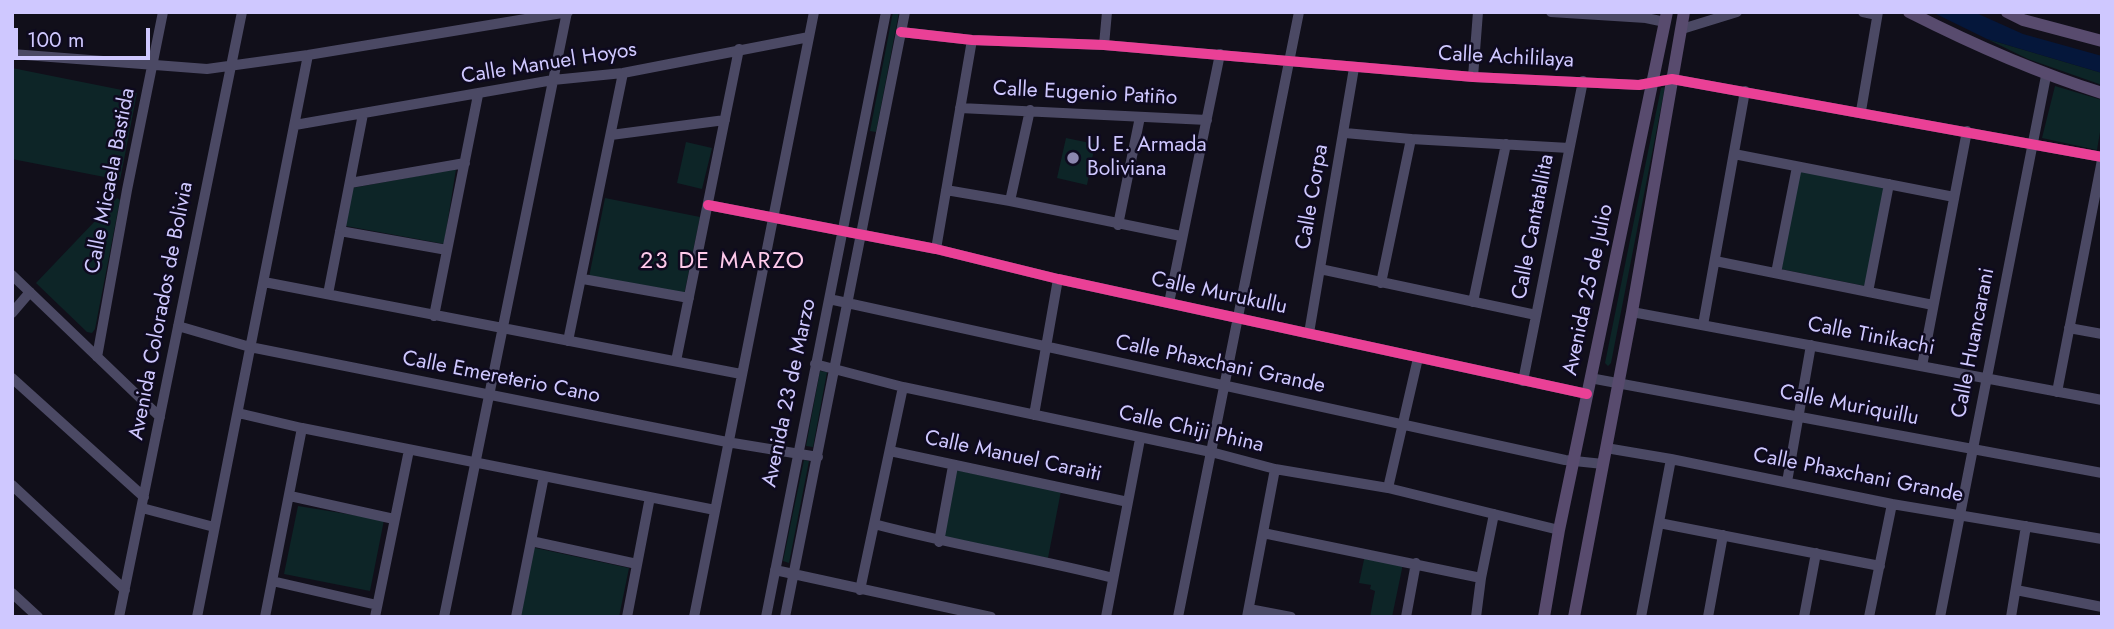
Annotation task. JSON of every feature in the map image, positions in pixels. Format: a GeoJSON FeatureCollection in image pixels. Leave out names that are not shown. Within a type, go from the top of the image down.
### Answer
{"type":"FeatureCollection","features":[{"type":"Feature","properties":{"kind":"main road","name":"Avenida 25 de Julio"},"geometry":{"type":"LineString","coordinates":[[1574,617],[1632,312],[1672,79],[1687,12]]}},
{"type":"Feature","properties":{"kind":"main road"},"geometry":{"type":"LineString","coordinates":[[1909,12],[1973,45],[2046,76],[2102,93]]}},
{"type":"Feature","properties":{"kind":"main road"},"geometry":{"type":"LineString","coordinates":[[2007,12],[2023,20],[2102,41]]}},
{"type":"Feature","properties":{"kind":"main road","name":"Avenida 25 de Julio"},"geometry":{"type":"LineString","coordinates":[[1544,617],[1590,377],[1666,16]]}},
{"type":"Feature","properties":{"kind":"street","name":"Calle Micaela Bastida"},"geometry":{"type":"LineString","coordinates":[[97,357],[163,12]]}},
{"type":"Feature","properties":{"kind":"street","name":"Avenida Colorados de Bolivia"},"geometry":{"type":"LineString","coordinates":[[119,617],[242,12]]}},
{"type":"Feature","properties":{"kind":"street"},"geometry":{"type":"LineString","coordinates":[[12,54],[207,68],[230,67],[567,12],[444,617]]}},
{"type":"Feature","properties":{"kind":"street"},"geometry":{"type":"LineString","coordinates":[[694,617],[814,12]]}},
{"type":"Feature","properties":{"kind":"street","name":"Avenida 23 de Marzo"},"geometry":{"type":"LineString","coordinates":[[765,617],[886,12]]}},
{"type":"Feature","properties":{"kind":"street","name":"Avenida 23 de Marzo"},"geometry":{"type":"LineString","coordinates":[[785,617],[905,12]]}},
{"type":"Feature","properties":{"kind":"street"},"geometry":{"type":"LineString","coordinates":[[1104,45],[1107,12]]}},
{"type":"Feature","properties":{"kind":"street"},"geometry":{"type":"LineString","coordinates":[[1178,617],[1299,12]]}},
{"type":"Feature","properties":{"kind":"street"},"geometry":{"type":"LineString","coordinates":[[1473,77],[1478,12]]}},
{"type":"Feature","properties":{"kind":"street"},"geometry":{"type":"LineString","coordinates":[[1551,12],[1666,16]]}},
{"type":"Feature","properties":{"kind":"street"},"geometry":{"type":"LineString","coordinates":[[1682,29],[1737,12]]}},
{"type":"Feature","properties":{"kind":"street"},"geometry":{"type":"LineString","coordinates":[[1861,111],[1877,14],[1863,12]]}},
{"type":"Feature","properties":{"kind":"street","name":"Calle Achililaya"},"geometry":{"type":"LineString","coordinates":[[901,32],[972,40],[1104,45],[1220,54],[1473,77],[1639,85],[1672,79],[1861,111],[2102,158]]}},
{"type":"Feature","properties":{"kind":"street","name":"Calle Manuel Hoyos"},"geometry":{"type":"LineString","coordinates":[[295,125],[553,80],[623,73],[809,37]]}},
{"type":"Feature","properties":{"kind":"street"},"geometry":{"type":"LineString","coordinates":[[936,249],[972,40]]}},
{"type":"Feature","properties":{"kind":"street"},"geometry":{"type":"LineString","coordinates":[[676,361],[739,50]]}},
{"type":"Feature","properties":{"kind":"street"},"geometry":{"type":"LineString","coordinates":[[1169,303],[1220,54]]}},
{"type":"Feature","properties":{"kind":"street"},"geometry":{"type":"LineString","coordinates":[[197,617],[308,55]]}},
{"type":"Feature","properties":{"kind":"street","name":"Calle Corpa"},"geometry":{"type":"LineString","coordinates":[[1309,333],[1354,68]]}},
{"type":"Feature","properties":{"kind":"street"},"geometry":{"type":"LineString","coordinates":[[568,341],[583,279],[623,73]]}},
{"type":"Feature","properties":{"kind":"street","name":"Calle Huancarani"},"geometry":{"type":"LineString","coordinates":[[1940,617],[2046,76]]}},
{"type":"Feature","properties":{"kind":"street","name":"Calle Cantatallita"},"geometry":{"type":"LineString","coordinates":[[1523,381],[1583,82]]}},
{"type":"Feature","properties":{"kind":"street"},"geometry":{"type":"LineString","coordinates":[[1703,325],[1745,91]]}},
{"type":"Feature","properties":{"kind":"street"},"geometry":{"type":"LineString","coordinates":[[434,316],[478,95]]}},
{"type":"Feature","properties":{"kind":"street","name":"Calle Eugenio Patiño"},"geometry":{"type":"LineString","coordinates":[[960,108],[1207,120]]}},
{"type":"Feature","properties":{"kind":"street"},"geometry":{"type":"LineString","coordinates":[[1010,201],[1030,110]]}},
{"type":"Feature","properties":{"kind":"street"},"geometry":{"type":"LineString","coordinates":[[328,294],[363,114]]}},
{"type":"Feature","properties":{"kind":"street"},"geometry":{"type":"LineString","coordinates":[[1118,225],[1140,117]]}},
{"type":"Feature","properties":{"kind":"street"},"geometry":{"type":"LineString","coordinates":[[611,135],[725,120]]}},
{"type":"Feature","properties":{"kind":"street"},"geometry":{"type":"LineString","coordinates":[[1922,366],[1967,131]]}},
{"type":"Feature","properties":{"kind":"street"},"geometry":{"type":"LineString","coordinates":[[1345,133],[1569,148]]}},
{"type":"Feature","properties":{"kind":"street"},"geometry":{"type":"LineString","coordinates":[[861,138],[879,143]]}},
{"type":"Feature","properties":{"kind":"street"},"geometry":{"type":"LineString","coordinates":[[1381,283],[1411,139]]}},
{"type":"Feature","properties":{"kind":"street"},"geometry":{"type":"LineString","coordinates":[[1473,302],[1506,144]]}},
{"type":"Feature","properties":{"kind":"street"},"geometry":{"type":"LineString","coordinates":[[1734,155],[1954,197]]}},
{"type":"Feature","properties":{"kind":"street"},"geometry":{"type":"LineString","coordinates":[[2057,392],[2069,328],[2096,220],[2102,158]]}},
{"type":"Feature","properties":{"kind":"street"},"geometry":{"type":"LineString","coordinates":[[350,183],[465,163]]}},
{"type":"Feature","properties":{"kind":"street"},"geometry":{"type":"LineString","coordinates":[[1776,273],[1797,167]]}},
{"type":"Feature","properties":{"kind":"street"},"geometry":{"type":"LineString","coordinates":[[1868,292],[1889,184]]}},
{"type":"Feature","properties":{"kind":"street"},"geometry":{"type":"LineString","coordinates":[[946,190],[1181,236]]}},
{"type":"Feature","properties":{"kind":"street","name":"Calle Murukullu"},"geometry":{"type":"LineString","coordinates":[[708,205],[936,249],[1058,279],[1587,394]]}},
{"type":"Feature","properties":{"kind":"street"},"geometry":{"type":"LineString","coordinates":[[340,231],[447,250]]}},
{"type":"Feature","properties":{"kind":"street"},"geometry":{"type":"LineString","coordinates":[[1715,261],[1933,305]]}},
{"type":"Feature","properties":{"kind":"street"},"geometry":{"type":"LineString","coordinates":[[1320,269],[1536,315]]}},
{"type":"Feature","properties":{"kind":"street"},"geometry":{"type":"LineString","coordinates":[[12,275],[160,417]]}},
{"type":"Feature","properties":{"kind":"street"},"geometry":{"type":"LineString","coordinates":[[583,279],[689,298]]}},
{"type":"Feature","properties":{"kind":"street"},"geometry":{"type":"LineString","coordinates":[[1034,415],[1058,279]]}},
{"type":"Feature","properties":{"kind":"street"},"geometry":{"type":"LineString","coordinates":[[264,282],[741,374]]}},
{"type":"Feature","properties":{"kind":"street"},"geometry":{"type":"LineString","coordinates":[[12,313],[30,292]]}},
{"type":"Feature","properties":{"kind":"street","name":"Calle Phaxchani Grande"},"geometry":{"type":"LineString","coordinates":[[829,299],[1565,460],[1603,464]]}},
{"type":"Feature","properties":{"kind":"street","name":"Calle Tinikachi"},"geometry":{"type":"LineString","coordinates":[[1632,312],[2102,400]]}},
{"type":"Feature","properties":{"kind":"street","name":"Calle Emereterio Cano"},"geometry":{"type":"LineString","coordinates":[[178,326],[250,347],[727,442],[818,457]]}},
{"type":"Feature","properties":{"kind":"street"},"geometry":{"type":"LineString","coordinates":[[2069,328],[2102,334]]}},
{"type":"Feature","properties":{"kind":"street"},"geometry":{"type":"LineString","coordinates":[[1787,482],[1811,345]]}},
{"type":"Feature","properties":{"kind":"street"},"geometry":{"type":"LineString","coordinates":[[1388,488],[1418,358]]}},
{"type":"Feature","properties":{"kind":"street","name":"Calle Chiji Phina"},"geometry":{"type":"LineString","coordinates":[[815,364],[903,387],[1211,452],[1275,469],[1388,488],[1559,530]]}},
{"type":"Feature","properties":{"kind":"street","name":"Calle Muriquillu"},"geometry":{"type":"LineString","coordinates":[[1590,377],[2102,473]]}},
{"type":"Feature","properties":{"kind":"street"},"geometry":{"type":"LineString","coordinates":[[12,378],[143,503],[214,527]]}},
{"type":"Feature","properties":{"kind":"street"},"geometry":{"type":"LineString","coordinates":[[860,590],[903,387]]}},
{"type":"Feature","properties":{"kind":"street"},"geometry":{"type":"LineString","coordinates":[[238,412],[409,450],[715,510]]}},
{"type":"Feature","properties":{"kind":"street"},"geometry":{"type":"LineString","coordinates":[[265,617],[302,428]]}},
{"type":"Feature","properties":{"kind":"street"},"geometry":{"type":"LineString","coordinates":[[1106,617],[1140,439]]}},
{"type":"Feature","properties":{"kind":"street","name":"Calle Phaxchani Grande"},"geometry":{"type":"LineString","coordinates":[[1606,449],[1671,459],[1892,504],[2102,540]]}},
{"type":"Feature","properties":{"kind":"street"},"geometry":{"type":"LineString","coordinates":[[374,617],[409,450]]}},
{"type":"Feature","properties":{"kind":"street","name":"Calle Manuel Caraiti"},"geometry":{"type":"LineString","coordinates":[[890,451],[1128,502]]}},
{"type":"Feature","properties":{"kind":"street"},"geometry":{"type":"LineString","coordinates":[[1641,617],[1671,459]]}},
{"type":"Feature","properties":{"kind":"street"},"geometry":{"type":"LineString","coordinates":[[939,541],[953,466]]}},
{"type":"Feature","properties":{"kind":"street"},"geometry":{"type":"LineString","coordinates":[[1275,469],[1248,613],[1291,617]]}},
{"type":"Feature","properties":{"kind":"street"},"geometry":{"type":"LineString","coordinates":[[516,617],[544,476]]}},
{"type":"Feature","properties":{"kind":"street"},"geometry":{"type":"LineString","coordinates":[[12,485],[125,590]]}},
{"type":"Feature","properties":{"kind":"street"},"geometry":{"type":"LineString","coordinates":[[289,496],[394,519]]}},
{"type":"Feature","properties":{"kind":"street"},"geometry":{"type":"LineString","coordinates":[[626,617],[650,497]]}},
{"type":"Feature","properties":{"kind":"street"},"geometry":{"type":"LineString","coordinates":[[1869,617],[1892,504]]}},
{"type":"Feature","properties":{"kind":"street"},"geometry":{"type":"LineString","coordinates":[[1476,617],[1494,514]]}},
{"type":"Feature","properties":{"kind":"street"},"geometry":{"type":"LineString","coordinates":[[874,523],[939,541],[1051,562],[1113,578]]}},
{"type":"Feature","properties":{"kind":"street"},"geometry":{"type":"LineString","coordinates":[[1660,523],[1880,566]]}},
{"type":"Feature","properties":{"kind":"street"},"geometry":{"type":"LineString","coordinates":[[2011,617],[2026,526]]}},
{"type":"Feature","properties":{"kind":"street"},"geometry":{"type":"LineString","coordinates":[[1263,533],[1481,578]]}},
{"type":"Feature","properties":{"kind":"street"},"geometry":{"type":"LineString","coordinates":[[1708,617],[1723,535]]}},
{"type":"Feature","properties":{"kind":"street"},"geometry":{"type":"LineString","coordinates":[[531,541],[637,564]]}},
{"type":"Feature","properties":{"kind":"street"},"geometry":{"type":"LineString","coordinates":[[1804,617],[1816,553]]}},
{"type":"Feature","properties":{"kind":"street"},"geometry":{"type":"LineString","coordinates":[[1406,617],[1416,563]]}},
{"type":"Feature","properties":{"kind":"street"},"geometry":{"type":"LineString","coordinates":[[775,570],[991,617]]}},
{"type":"Feature","properties":{"kind":"street"},"geometry":{"type":"LineString","coordinates":[[272,581],[377,605]]}},
{"type":"Feature","properties":{"kind":"street"},"geometry":{"type":"LineString","coordinates":[[2016,590],[2102,607]]}},
{"type":"Feature","properties":{"kind":"street"},"geometry":{"type":"LineString","coordinates":[[12,593],[38,617]]}},
{"type":"Feature","properties":{"kind":"street"},"geometry":{"type":"LineString","coordinates":[[2077,617],[2079,603]]}},
{"type":"Feature","properties":{"kind":"green space"},"geometry":{"type":"Polygon","coordinates":[[[893,12],[899,12],[876,132],[870,131],[893,12]]]}},
{"type":"Feature","properties":{"kind":"green space"},"geometry":{"type":"Polygon","coordinates":[[[1987,39],[2102,73],[2102,85],[2028,59],[1987,39]]]}},
{"type":"Feature","properties":{"kind":"green space"},"geometry":{"type":"Polygon","coordinates":[[[12,68],[137,93],[120,180],[12,159],[12,68]]]}},
{"type":"Feature","properties":{"kind":"green space"},"geometry":{"type":"Polygon","coordinates":[[[2055,86],[2102,100],[2097,150],[2042,138],[2055,86]]]}},
{"type":"Feature","properties":{"kind":"green space"},"geometry":{"type":"Polygon","coordinates":[[[1665,87],[1611,363],[1608,366],[1605,363],[1661,88],[1665,87]]]}},
{"type":"Feature","properties":{"kind":"green space"},"geometry":{"type":"Polygon","coordinates":[[[1066,138],[1095,144],[1087,185],[1057,178],[1066,138]]]}},
{"type":"Feature","properties":{"kind":"green space"},"geometry":{"type":"Polygon","coordinates":[[[686,142],[712,148],[702,189],[677,183],[686,142]]]}},
{"type":"Feature","properties":{"kind":"green space"},"geometry":{"type":"Polygon","coordinates":[[[456,169],[444,244],[346,226],[352,188],[456,169]]]}},
{"type":"Feature","properties":{"kind":"green space"},"geometry":{"type":"Polygon","coordinates":[[[1800,170],[1884,187],[1865,286],[1781,269],[1800,170]]]}},
{"type":"Feature","properties":{"kind":"green space"},"geometry":{"type":"Polygon","coordinates":[[[117,198],[120,200],[95,329],[92,333],[87,332],[36,283],[117,198]]]}},
{"type":"Feature","properties":{"kind":"green space"},"geometry":{"type":"Polygon","coordinates":[[[605,198],[700,217],[684,295],[589,277],[605,198]]]}},
{"type":"Feature","properties":{"kind":"green space"},"geometry":{"type":"Polygon","coordinates":[[[820,371],[827,372],[813,447],[806,446],[820,371]]]}},
{"type":"Feature","properties":{"kind":"green space"},"geometry":{"type":"Polygon","coordinates":[[[804,460],[809,461],[789,563],[783,561],[804,460]]]}},
{"type":"Feature","properties":{"kind":"green space"},"geometry":{"type":"Polygon","coordinates":[[[956,470],[1061,491],[1048,558],[943,537],[956,470]]]}},
{"type":"Feature","properties":{"kind":"green space"},"geometry":{"type":"Polygon","coordinates":[[[298,506],[384,520],[370,591],[284,574],[298,506]]]}},
{"type":"Feature","properties":{"kind":"green space"},"geometry":{"type":"Polygon","coordinates":[[[531,547],[629,568],[619,617],[518,617],[531,547]]]}},
{"type":"Feature","properties":{"kind":"green space"},"geometry":{"type":"Polygon","coordinates":[[[1365,555],[1403,564],[1392,617],[1370,617],[1375,591],[1370,589],[1371,585],[1359,583],[1365,555]]]}},
{"type":"Feature","properties":{"kind":"water"},"geometry":{"type":"Polygon","coordinates":[[[1932,12],[1974,12],[2023,34],[2102,56],[2102,73],[1987,39],[1932,12]]]}},
{"type":"Feature","properties":{"kind":"cycle path"},"geometry":{"type":"LineString","coordinates":[[901,32],[972,40],[1104,45],[1473,77],[1639,85],[1672,79],[2102,157]]}},
{"type":"Feature","properties":{"kind":"cycle path"},"geometry":{"type":"LineString","coordinates":[[708,205],[936,249],[1058,279],[1587,394]]}},
{"type":"Feature","properties":{"kind":"place","name":"U. E. Armada Boliviana"},"geometry":{"type":"Point","coordinates":[1073,158]}},
{"type":"Feature","properties":{"kind":"district","name":"23 DE MARZO"},"geometry":{"type":"Point","coordinates":[723,262]}}]}
